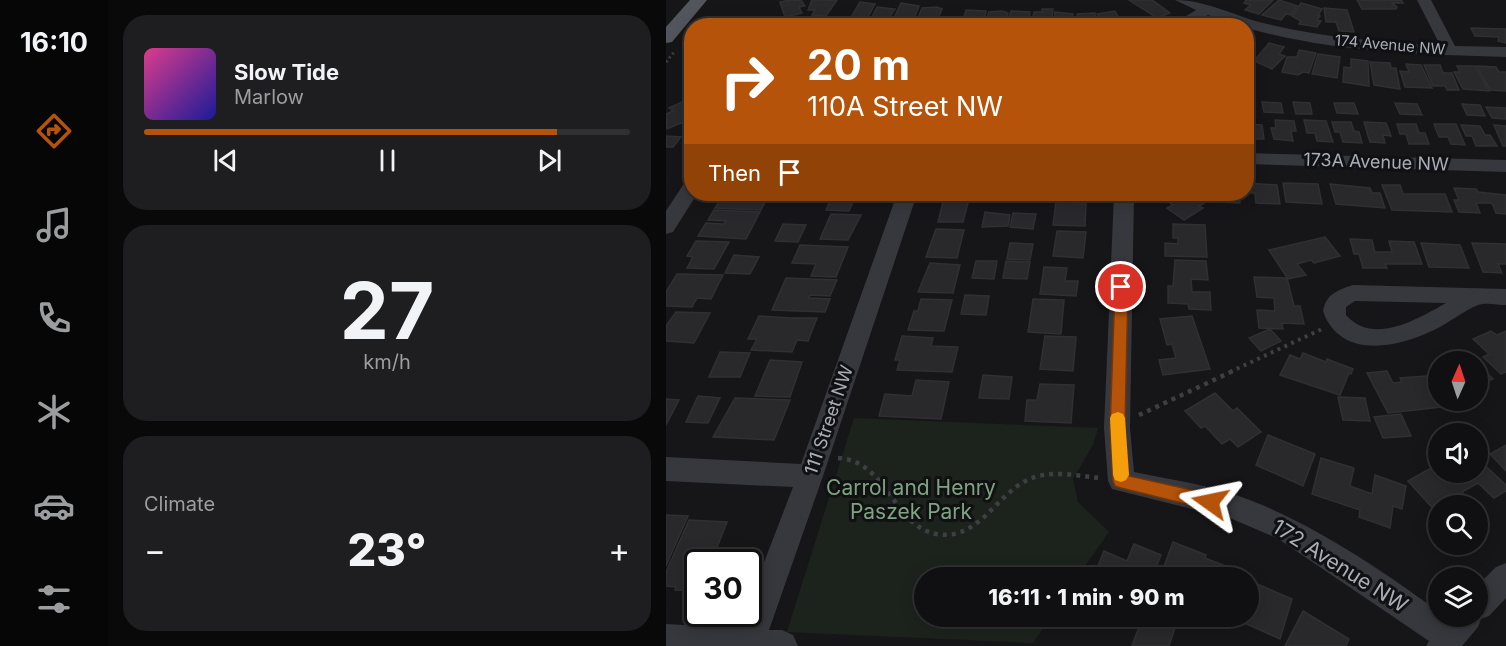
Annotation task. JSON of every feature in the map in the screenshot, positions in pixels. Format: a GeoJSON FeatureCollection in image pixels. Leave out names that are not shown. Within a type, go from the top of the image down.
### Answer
{"type":"FeatureCollection","features":[{"type":"Feature","properties":{"kind":"main road"},"geometry":{"type":"LineString","coordinates":[[666,38],[699,0]]}},
{"type":"Feature","properties":{"kind":"street","name":"174 Avenue NW"},"geometry":{"type":"LineString","coordinates":[[1182,0],[1229,18]]}},
{"type":"Feature","properties":{"kind":"street"},"geometry":{"type":"LineString","coordinates":[[1424,0],[1450,50]]}},
{"type":"Feature","properties":{"kind":"street"},"geometry":{"type":"LineString","coordinates":[[1192,18],[1207,10]]}},
{"type":"Feature","properties":{"kind":"street","name":"174 Avenue NW"},"geometry":{"type":"LineString","coordinates":[[1254,24],[1360,46],[1506,52]]}},
{"type":"Feature","properties":{"kind":"street","name":"173A Avenue NW"},"geometry":{"type":"LineString","coordinates":[[1254,158],[1506,166]]}},
{"type":"Feature","properties":{"kind":"street"},"geometry":{"type":"LineString","coordinates":[[666,227],[684,199]]}},
{"type":"Feature","properties":{"kind":"street","name":"111 Street NW"},"geometry":{"type":"LineString","coordinates":[[748,645],[810,476],[905,201]]}},
{"type":"Feature","properties":{"kind":"street"},"geometry":{"type":"LineString","coordinates":[[1121,481],[1118,428],[1124,201]]}},
{"type":"Feature","properties":{"kind":"street"},"geometry":{"type":"LineString","coordinates":[[1477,296],[1409,332],[1373,338],[1354,334],[1338,321],[1334,311],[1337,301],[1353,293],[1477,296],[1506,297]]}},
{"type":"Feature","properties":{"kind":"street"},"geometry":{"type":"LineString","coordinates":[[666,469],[810,476]]}},
{"type":"Feature","properties":{"kind":"street","name":"172 Avenue NW"},"geometry":{"type":"LineString","coordinates":[[1121,481],[1234,507],[1287,529],[1408,607],[1453,633]]}},
{"type":"Feature","properties":{"kind":"street"},"geometry":{"type":"LineString","coordinates":[[1488,595],[1506,577]]}},
{"type":"Feature","properties":{"kind":"street"},"geometry":{"type":"LineString","coordinates":[[666,639],[782,646]]}},
{"type":"Feature","properties":{"kind":"path"},"geometry":{"type":"LineString","coordinates":[[1118,428],[1148,410],[1338,321]]}},
{"type":"Feature","properties":{"kind":"path"},"geometry":{"type":"LineString","coordinates":[[810,476],[840,457],[855,459],[870,469],[908,516],[933,534],[955,534],[978,522],[1024,481],[1048,475],[1077,475],[1121,481]]}},
{"type":"Feature","properties":{"kind":"green space","name":"Carrol and Henry Paszek Park"},"geometry":{"type":"Polygon","coordinates":[[[854,418],[1098,428],[1093,445],[1073,479],[1078,502],[1109,532],[1084,567],[914,567],[914,627],[1044,627],[1033,643],[787,632],[854,418]]]}},
{"type":"Feature","properties":{"kind":"building"},"geometry":{"type":"Polygon","coordinates":[[[801,0],[805,6],[799,7],[802,13],[785,17],[780,2],[801,0]]]}},
{"type":"Feature","properties":{"kind":"building"},"geometry":{"type":"Polygon","coordinates":[[[812,0],[837,0],[826,16],[812,15],[815,10],[808,10],[812,0]]]}},
{"type":"Feature","properties":{"kind":"building"},"geometry":{"type":"Polygon","coordinates":[[[1129,0],[1152,0],[1170,13],[1157,18],[1129,0]]]}},
{"type":"Feature","properties":{"kind":"building"},"geometry":{"type":"Polygon","coordinates":[[[1246,0],[1273,0],[1259,14],[1245,10],[1251,5],[1244,3],[1246,0]]]}},
{"type":"Feature","properties":{"kind":"building"},"geometry":{"type":"Polygon","coordinates":[[[1279,0],[1297,6],[1291,15],[1286,14],[1281,20],[1262,15],[1279,0]]]}},
{"type":"Feature","properties":{"kind":"building"},"geometry":{"type":"Polygon","coordinates":[[[1357,0],[1401,0],[1403,3],[1392,3],[1397,7],[1396,9],[1362,9],[1357,0]]]}},
{"type":"Feature","properties":{"kind":"building"},"geometry":{"type":"Polygon","coordinates":[[[860,2],[875,4],[867,18],[851,18],[860,2]]]}},
{"type":"Feature","properties":{"kind":"building"},"geometry":{"type":"Polygon","coordinates":[[[901,3],[919,6],[914,18],[894,18],[901,3]]]}},
{"type":"Feature","properties":{"kind":"building"},"geometry":{"type":"Polygon","coordinates":[[[1301,3],[1322,9],[1317,20],[1321,21],[1317,27],[1299,24],[1301,21],[1292,16],[1301,3]]]}},
{"type":"Feature","properties":{"kind":"building"},"geometry":{"type":"Polygon","coordinates":[[[877,7],[895,9],[889,18],[872,18],[877,7]]]}},
{"type":"Feature","properties":{"kind":"building"},"geometry":{"type":"Polygon","coordinates":[[[922,8],[942,9],[938,18],[918,18],[922,8]]]}},
{"type":"Feature","properties":{"kind":"building"},"geometry":{"type":"Polygon","coordinates":[[[1324,8],[1347,10],[1354,32],[1339,31],[1336,22],[1326,22],[1324,8]]]}},
{"type":"Feature","properties":{"kind":"building"},"geometry":{"type":"Polygon","coordinates":[[[1042,9],[1053,9],[1052,18],[1033,18],[1034,12],[1042,12],[1042,9]]]}},
{"type":"Feature","properties":{"kind":"building"},"geometry":{"type":"Polygon","coordinates":[[[966,10],[986,11],[985,18],[964,18],[966,10]]]}},
{"type":"Feature","properties":{"kind":"building"},"geometry":{"type":"Polygon","coordinates":[[[1011,11],[1030,12],[1029,18],[1009,18],[1011,11]]]}},
{"type":"Feature","properties":{"kind":"building"},"geometry":{"type":"Polygon","coordinates":[[[1115,11],[1119,18],[1099,18],[1097,14],[1115,11]]]}},
{"type":"Feature","properties":{"kind":"building"},"geometry":{"type":"Polygon","coordinates":[[[989,12],[1008,13],[1007,18],[987,18],[989,12]]]}},
{"type":"Feature","properties":{"kind":"building"},"geometry":{"type":"Polygon","coordinates":[[[1055,12],[1073,14],[1073,18],[1054,18],[1055,12]]]}},
{"type":"Feature","properties":{"kind":"building"},"geometry":{"type":"Polygon","coordinates":[[[1095,13],[1096,18],[1078,18],[1077,14],[1095,13]]]}},
{"type":"Feature","properties":{"kind":"building"},"geometry":{"type":"Polygon","coordinates":[[[1471,28],[1506,29],[1506,43],[1498,41],[1499,37],[1475,36],[1471,28]]]}},
{"type":"Feature","properties":{"kind":"building"},"geometry":{"type":"Polygon","coordinates":[[[1269,43],[1284,47],[1279,54],[1285,56],[1272,69],[1254,61],[1269,43]]]}},
{"type":"Feature","properties":{"kind":"building"},"geometry":{"type":"Polygon","coordinates":[[[1299,50],[1316,53],[1309,73],[1303,72],[1298,75],[1282,72],[1287,57],[1297,57],[1299,50]]]}},
{"type":"Feature","properties":{"kind":"building"},"geometry":{"type":"Polygon","coordinates":[[[1318,54],[1340,57],[1337,78],[1312,74],[1318,54]]]}},
{"type":"Feature","properties":{"kind":"building"},"geometry":{"type":"Polygon","coordinates":[[[1351,59],[1368,61],[1369,86],[1343,82],[1344,67],[1351,68],[1351,59]]]}},
{"type":"Feature","properties":{"kind":"building"},"geometry":{"type":"Polygon","coordinates":[[[1370,62],[1390,63],[1391,68],[1396,68],[1400,89],[1374,85],[1370,62]]]}},
{"type":"Feature","properties":{"kind":"building"},"geometry":{"type":"Polygon","coordinates":[[[1406,64],[1421,65],[1432,88],[1405,87],[1400,71],[1409,72],[1406,64]]]}},
{"type":"Feature","properties":{"kind":"building"},"geometry":{"type":"Polygon","coordinates":[[[1424,65],[1440,65],[1443,73],[1452,73],[1459,90],[1447,90],[1445,86],[1433,86],[1424,65]]]}},
{"type":"Feature","properties":{"kind":"building"},"geometry":{"type":"Polygon","coordinates":[[[1457,66],[1475,66],[1489,91],[1463,89],[1454,72],[1460,72],[1457,66]]]}},
{"type":"Feature","properties":{"kind":"building"},"geometry":{"type":"Polygon","coordinates":[[[1477,66],[1496,67],[1499,72],[1506,72],[1506,91],[1490,90],[1477,66]]]}},
{"type":"Feature","properties":{"kind":"building"},"geometry":{"type":"Polygon","coordinates":[[[684,101],[684,124],[681,123],[667,129],[666,114],[673,111],[669,108],[684,101]]]}},
{"type":"Feature","properties":{"kind":"building"},"geometry":{"type":"Polygon","coordinates":[[[1262,102],[1281,103],[1283,113],[1264,112],[1262,102]]]}},
{"type":"Feature","properties":{"kind":"building"},"geometry":{"type":"Polygon","coordinates":[[[1293,102],[1310,103],[1312,114],[1296,114],[1293,102]]]}},
{"type":"Feature","properties":{"kind":"building"},"geometry":{"type":"Polygon","coordinates":[[[1334,103],[1354,103],[1358,114],[1337,113],[1334,103]]]}},
{"type":"Feature","properties":{"kind":"building"},"geometry":{"type":"Polygon","coordinates":[[[1395,103],[1417,104],[1422,115],[1400,114],[1395,103]]]}},
{"type":"Feature","properties":{"kind":"building"},"geometry":{"type":"Polygon","coordinates":[[[1462,104],[1480,105],[1485,116],[1467,115],[1462,104]]]}},
{"type":"Feature","properties":{"kind":"building"},"geometry":{"type":"Polygon","coordinates":[[[1486,107],[1506,108],[1506,119],[1492,118],[1486,107]]]}},
{"type":"Feature","properties":{"kind":"building"},"geometry":{"type":"Polygon","coordinates":[[[1275,120],[1294,121],[1296,131],[1291,131],[1293,141],[1274,139],[1271,128],[1276,128],[1275,120]]]}},
{"type":"Feature","properties":{"kind":"building"},"geometry":{"type":"Polygon","coordinates":[[[1304,120],[1326,121],[1333,142],[1317,141],[1315,133],[1307,133],[1304,120]]]}},
{"type":"Feature","properties":{"kind":"building"},"geometry":{"type":"Polygon","coordinates":[[[1332,122],[1351,122],[1354,131],[1359,132],[1362,143],[1343,142],[1340,132],[1335,132],[1332,122]]]}},
{"type":"Feature","properties":{"kind":"building"},"geometry":{"type":"Polygon","coordinates":[[[1364,122],[1386,123],[1391,136],[1383,135],[1385,143],[1370,142],[1364,122]]]}},
{"type":"Feature","properties":{"kind":"building"},"geometry":{"type":"Polygon","coordinates":[[[1254,124],[1262,125],[1264,139],[1254,139],[1254,124]]]}},
{"type":"Feature","properties":{"kind":"building"},"geometry":{"type":"Polygon","coordinates":[[[1397,124],[1416,124],[1419,133],[1425,133],[1429,144],[1409,144],[1406,134],[1400,134],[1397,124]]]}},
{"type":"Feature","properties":{"kind":"building"},"geometry":{"type":"Polygon","coordinates":[[[1434,124],[1456,124],[1465,145],[1451,144],[1448,137],[1439,137],[1434,124]]]}},
{"type":"Feature","properties":{"kind":"building"},"geometry":{"type":"Polygon","coordinates":[[[1461,125],[1480,126],[1485,135],[1490,135],[1497,146],[1476,146],[1472,136],[1466,136],[1461,125]]]}},
{"type":"Feature","properties":{"kind":"building"},"geometry":{"type":"Polygon","coordinates":[[[1494,125],[1506,126],[1506,146],[1503,146],[1494,125]]]}},
{"type":"Feature","properties":{"kind":"building"},"geometry":{"type":"Polygon","coordinates":[[[666,136],[681,137],[673,147],[666,147],[666,136]]]}},
{"type":"Feature","properties":{"kind":"building"},"geometry":{"type":"Polygon","coordinates":[[[1283,183],[1318,184],[1322,204],[1286,202],[1283,183]]]}},
{"type":"Feature","properties":{"kind":"building"},"geometry":{"type":"Polygon","coordinates":[[[1254,184],[1277,185],[1280,204],[1256,203],[1254,184]]]}},
{"type":"Feature","properties":{"kind":"building"},"geometry":{"type":"Polygon","coordinates":[[[1330,184],[1370,188],[1372,193],[1380,193],[1385,208],[1336,204],[1330,184]]]}},
{"type":"Feature","properties":{"kind":"building"},"geometry":{"type":"Polygon","coordinates":[[[1382,185],[1400,185],[1403,194],[1445,194],[1452,212],[1392,210],[1382,185]]]}},
{"type":"Feature","properties":{"kind":"building"},"geometry":{"type":"Polygon","coordinates":[[[1454,188],[1476,189],[1478,192],[1506,195],[1506,214],[1496,213],[1492,203],[1476,203],[1480,213],[1459,212],[1454,200],[1459,200],[1454,188]]]}},
{"type":"Feature","properties":{"kind":"building"},"geometry":{"type":"Polygon","coordinates":[[[719,201],[766,201],[761,210],[715,208],[719,201]]]}},
{"type":"Feature","properties":{"kind":"building"},"geometry":{"type":"Polygon","coordinates":[[[830,201],[853,201],[849,211],[826,210],[830,201]]]}},
{"type":"Feature","properties":{"kind":"building"},"geometry":{"type":"Polygon","coordinates":[[[943,201],[968,201],[963,222],[938,222],[943,201]]]}},
{"type":"Feature","properties":{"kind":"building"},"geometry":{"type":"Polygon","coordinates":[[[1167,201],[1207,201],[1199,206],[1203,208],[1184,220],[1167,208],[1173,205],[1167,201]]]}},
{"type":"Feature","properties":{"kind":"building"},"geometry":{"type":"Polygon","coordinates":[[[1240,201],[1240,203],[1220,202],[1240,201]]]}},
{"type":"Feature","properties":{"kind":"building"},"geometry":{"type":"Polygon","coordinates":[[[1056,202],[1086,203],[1085,226],[1053,225],[1056,202]]]}},
{"type":"Feature","properties":{"kind":"building"},"geometry":{"type":"Polygon","coordinates":[[[714,210],[760,212],[746,239],[698,236],[706,223],[724,224],[726,221],[708,220],[714,210]]]}},
{"type":"Feature","properties":{"kind":"building"},"geometry":{"type":"Polygon","coordinates":[[[985,212],[1010,215],[1008,226],[982,227],[985,212]]]}},
{"type":"Feature","properties":{"kind":"building"},"geometry":{"type":"Polygon","coordinates":[[[1013,213],[1036,214],[1033,229],[1010,227],[1013,213]]]}},
{"type":"Feature","properties":{"kind":"building"},"geometry":{"type":"Polygon","coordinates":[[[831,214],[861,215],[848,240],[820,239],[831,214]]]}},
{"type":"Feature","properties":{"kind":"building"},"geometry":{"type":"Polygon","coordinates":[[[783,224],[806,225],[798,242],[775,241],[783,224]]]}},
{"type":"Feature","properties":{"kind":"building"},"geometry":{"type":"Polygon","coordinates":[[[1173,224],[1205,225],[1207,257],[1165,256],[1165,243],[1178,244],[1178,238],[1173,238],[1173,224]]]}},
{"type":"Feature","properties":{"kind":"building"},"geometry":{"type":"Polygon","coordinates":[[[936,229],[964,230],[957,258],[926,257],[936,229]]]}},
{"type":"Feature","properties":{"kind":"building"},"geometry":{"type":"Polygon","coordinates":[[[1057,231],[1086,232],[1083,258],[1053,256],[1057,231]]]}},
{"type":"Feature","properties":{"kind":"building"},"geometry":{"type":"Polygon","coordinates":[[[1325,237],[1340,256],[1314,263],[1311,260],[1297,264],[1306,275],[1288,279],[1269,250],[1325,237]]]}},
{"type":"Feature","properties":{"kind":"building"},"geometry":{"type":"Polygon","coordinates":[[[1350,239],[1372,240],[1375,252],[1392,252],[1389,241],[1414,242],[1422,264],[1385,264],[1387,268],[1363,268],[1359,254],[1354,254],[1350,239]]]}},
{"type":"Feature","properties":{"kind":"building"},"geometry":{"type":"Polygon","coordinates":[[[696,241],[729,242],[714,269],[687,268],[693,257],[687,256],[696,241]]]}},
{"type":"Feature","properties":{"kind":"building"},"geometry":{"type":"Polygon","coordinates":[[[1010,243],[1033,244],[1030,260],[1007,259],[1010,243]]]}},
{"type":"Feature","properties":{"kind":"building"},"geometry":{"type":"Polygon","coordinates":[[[1421,243],[1460,245],[1469,268],[1429,267],[1421,243]]]}},
{"type":"Feature","properties":{"kind":"building"},"geometry":{"type":"Polygon","coordinates":[[[1472,243],[1506,244],[1506,264],[1498,264],[1502,273],[1483,272],[1472,243]]]}},
{"type":"Feature","properties":{"kind":"building"},"geometry":{"type":"Polygon","coordinates":[[[800,245],[848,247],[836,277],[811,276],[816,264],[792,263],[800,245]]]}},
{"type":"Feature","properties":{"kind":"building"},"geometry":{"type":"Polygon","coordinates":[[[734,255],[759,257],[750,274],[725,273],[734,255]]]}},
{"type":"Feature","properties":{"kind":"building"},"geometry":{"type":"Polygon","coordinates":[[[1175,260],[1206,261],[1208,280],[1191,279],[1192,292],[1210,292],[1211,310],[1189,309],[1188,304],[1168,303],[1168,286],[1173,286],[1175,260]]]}},
{"type":"Feature","properties":{"kind":"building"},"geometry":{"type":"Polygon","coordinates":[[[976,261],[997,261],[994,279],[972,278],[976,261]]]}},
{"type":"Feature","properties":{"kind":"building"},"geometry":{"type":"Polygon","coordinates":[[[1006,261],[1030,262],[1027,279],[1003,278],[1006,261]]]}},
{"type":"Feature","properties":{"kind":"building"},"geometry":{"type":"Polygon","coordinates":[[[930,263],[960,265],[953,293],[918,292],[930,263]]]}},
{"type":"Feature","properties":{"kind":"building"},"geometry":{"type":"Polygon","coordinates":[[[1044,267],[1067,268],[1065,281],[1078,281],[1076,296],[1040,294],[1044,267]]]}},
{"type":"Feature","properties":{"kind":"building"},"geometry":{"type":"Polygon","coordinates":[[[677,274],[723,275],[711,299],[697,298],[692,307],[666,306],[666,292],[677,274]]]}},
{"type":"Feature","properties":{"kind":"building"},"geometry":{"type":"Polygon","coordinates":[[[1254,277],[1287,278],[1294,306],[1300,306],[1304,324],[1282,323],[1283,329],[1259,328],[1257,310],[1275,311],[1274,298],[1257,297],[1254,277]]]}},
{"type":"Feature","properties":{"kind":"building"},"geometry":{"type":"Polygon","coordinates":[[[786,278],[837,280],[830,296],[810,295],[809,298],[830,299],[825,312],[772,310],[786,278]]]}},
{"type":"Feature","properties":{"kind":"building"},"geometry":{"type":"Polygon","coordinates":[[[965,295],[989,296],[986,315],[961,314],[965,295]]]}},
{"type":"Feature","properties":{"kind":"building"},"geometry":{"type":"Polygon","coordinates":[[[921,299],[952,300],[944,331],[908,330],[914,311],[918,311],[921,299]]]}},
{"type":"Feature","properties":{"kind":"building"},"geometry":{"type":"Polygon","coordinates":[[[1033,299],[1064,300],[1061,334],[1028,332],[1033,299]]]}},
{"type":"Feature","properties":{"kind":"building"},"geometry":{"type":"Polygon","coordinates":[[[676,312],[710,313],[694,343],[666,341],[666,326],[676,312]]]}},
{"type":"Feature","properties":{"kind":"building"},"geometry":{"type":"Polygon","coordinates":[[[759,316],[817,318],[808,341],[797,340],[792,352],[751,350],[757,339],[748,339],[759,316]]]}},
{"type":"Feature","properties":{"kind":"building"},"geometry":{"type":"Polygon","coordinates":[[[1192,316],[1210,369],[1163,375],[1159,360],[1176,358],[1172,344],[1167,345],[1160,319],[1192,316]]]}},
{"type":"Feature","properties":{"kind":"building"},"geometry":{"type":"Polygon","coordinates":[[[1270,329],[1281,341],[1261,351],[1249,338],[1270,329]]]}},
{"type":"Feature","properties":{"kind":"building"},"geometry":{"type":"Polygon","coordinates":[[[1491,331],[1497,335],[1506,331],[1506,372],[1501,374],[1488,362],[1488,351],[1473,339],[1491,331]]]}},
{"type":"Feature","properties":{"kind":"building"},"geometry":{"type":"Polygon","coordinates":[[[902,336],[933,338],[931,346],[958,347],[952,372],[897,370],[900,360],[895,360],[902,336]]]}},
{"type":"Feature","properties":{"kind":"building"},"geometry":{"type":"Polygon","coordinates":[[[1045,336],[1076,337],[1073,371],[1040,369],[1045,336]]]}},
{"type":"Feature","properties":{"kind":"building"},"geometry":{"type":"Polygon","coordinates":[[[720,352],[750,353],[740,377],[709,377],[720,352]]]}},
{"type":"Feature","properties":{"kind":"building"},"geometry":{"type":"Polygon","coordinates":[[[1303,353],[1353,369],[1340,395],[1280,375],[1290,355],[1300,359],[1303,353]]]}},
{"type":"Feature","properties":{"kind":"building"},"geometry":{"type":"Polygon","coordinates":[[[770,360],[802,362],[790,397],[755,396],[770,360]]]}},
{"type":"Feature","properties":{"kind":"building"},"geometry":{"type":"Polygon","coordinates":[[[1387,371],[1393,383],[1402,382],[1400,378],[1426,376],[1428,408],[1388,413],[1367,373],[1387,371]]]}},
{"type":"Feature","properties":{"kind":"building"},"geometry":{"type":"Polygon","coordinates":[[[983,375],[1012,377],[1009,399],[979,398],[983,375]]]}},
{"type":"Feature","properties":{"kind":"building"},"geometry":{"type":"Polygon","coordinates":[[[916,380],[949,382],[941,419],[879,416],[885,394],[912,396],[916,380]]]}},
{"type":"Feature","properties":{"kind":"building"},"geometry":{"type":"Polygon","coordinates":[[[1040,384],[1074,385],[1071,423],[1025,421],[1027,400],[1037,400],[1040,384]]]}},
{"type":"Feature","properties":{"kind":"building"},"geometry":{"type":"Polygon","coordinates":[[[1215,393],[1233,411],[1237,408],[1261,432],[1238,447],[1230,439],[1222,444],[1205,426],[1201,428],[1185,411],[1215,393]]]}},
{"type":"Feature","properties":{"kind":"building"},"geometry":{"type":"Polygon","coordinates":[[[698,396],[720,398],[708,423],[686,422],[698,396]]]}},
{"type":"Feature","properties":{"kind":"building"},"geometry":{"type":"Polygon","coordinates":[[[1338,397],[1365,398],[1370,421],[1343,420],[1338,397]]]}},
{"type":"Feature","properties":{"kind":"building"},"geometry":{"type":"Polygon","coordinates":[[[735,398],[790,400],[774,440],[713,437],[735,398]]]}},
{"type":"Feature","properties":{"kind":"building"},"geometry":{"type":"Polygon","coordinates":[[[666,399],[679,400],[666,425],[666,399]]]}},
{"type":"Feature","properties":{"kind":"building"},"geometry":{"type":"Polygon","coordinates":[[[1401,414],[1411,436],[1383,438],[1374,417],[1401,414]]]}},
{"type":"Feature","properties":{"kind":"building"},"geometry":{"type":"Polygon","coordinates":[[[1268,435],[1315,454],[1303,486],[1256,465],[1268,435]]]}},
{"type":"Feature","properties":{"kind":"building"},"geometry":{"type":"Polygon","coordinates":[[[1506,445],[1506,471],[1490,454],[1506,445]]]}},
{"type":"Feature","properties":{"kind":"building"},"geometry":{"type":"Polygon","coordinates":[[[1321,458],[1354,468],[1350,486],[1372,494],[1375,475],[1406,486],[1402,509],[1393,506],[1390,528],[1359,517],[1360,510],[1312,494],[1321,458]]]}},
{"type":"Feature","properties":{"kind":"building"},"geometry":{"type":"Polygon","coordinates":[[[1488,468],[1506,485],[1506,491],[1494,498],[1478,483],[1488,483],[1488,468]]]}},
{"type":"Feature","properties":{"kind":"building"},"geometry":{"type":"Polygon","coordinates":[[[1428,470],[1428,483],[1478,483],[1462,492],[1464,495],[1428,495],[1428,503],[1408,481],[1428,470]]]}},
{"type":"Feature","properties":{"kind":"building"},"geometry":{"type":"Polygon","coordinates":[[[666,515],[688,516],[666,566],[666,515]]]}},
{"type":"Feature","properties":{"kind":"building"},"geometry":{"type":"Polygon","coordinates":[[[689,520],[727,522],[716,549],[684,549],[684,590],[666,586],[666,572],[689,520]]]}},
{"type":"Feature","properties":{"kind":"building"},"geometry":{"type":"Polygon","coordinates":[[[1173,542],[1206,555],[1205,558],[1223,565],[1222,567],[1164,567],[1173,542]]]}},
{"type":"Feature","properties":{"kind":"building"},"geometry":{"type":"Polygon","coordinates":[[[1134,544],[1161,555],[1156,567],[1097,567],[1104,551],[1127,561],[1134,544]]]}},
{"type":"Feature","properties":{"kind":"building"},"geometry":{"type":"Polygon","coordinates":[[[1259,585],[1292,599],[1280,639],[1253,627],[1259,627],[1259,585]]]}},
{"type":"Feature","properties":{"kind":"building"},"geometry":{"type":"Polygon","coordinates":[[[1303,611],[1349,639],[1346,646],[1285,646],[1303,611]]]}},
{"type":"Feature","properties":{"kind":"building"},"geometry":{"type":"Polygon","coordinates":[[[1139,627],[1175,628],[1169,646],[1132,646],[1139,627]]]}},
{"type":"Feature","properties":{"kind":"slow traffic"},"geometry":{"type":"LineString","coordinates":[[1118,418],[1121,475]]}},
{"type":"Feature","properties":{"kind":"route"},"geometry":{"type":"LineString","coordinates":[[1121,287],[1118,428],[1121,481],[1164,493],[1210,502]]}}]}
